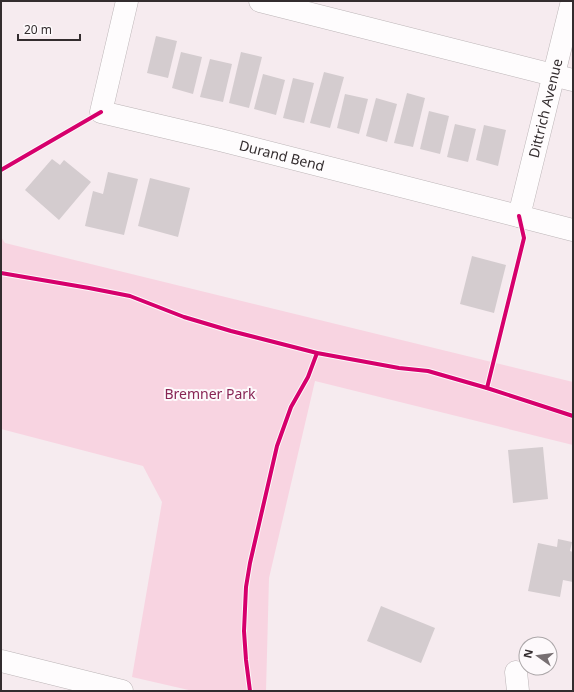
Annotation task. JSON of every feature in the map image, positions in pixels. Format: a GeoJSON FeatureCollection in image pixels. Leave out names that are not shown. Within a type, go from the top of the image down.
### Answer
{"type":"FeatureCollection","features":[{"type":"Feature","properties":{"kind":"street","name":"Durand Bend"},"geometry":{"type":"LineString","coordinates":[[127,1],[101,112],[220,140],[573,230]]}},
{"type":"Feature","properties":{"kind":"street"},"geometry":{"type":"LineString","coordinates":[[260,1],[563,78]]}},
{"type":"Feature","properties":{"kind":"street","name":"Dittrich Avenue"},"geometry":{"type":"LineString","coordinates":[[520,216],[563,78],[572,1]]}},
{"type":"Feature","properties":{"kind":"street"},"geometry":{"type":"LineString","coordinates":[[1,661],[122,691]]}},
{"type":"Feature","properties":{"kind":"green space","name":"Bremner Park"},"geometry":{"type":"Polygon","coordinates":[[[1,237],[5,243],[573,382],[573,445],[315,381],[269,578],[266,691],[193,691],[132,677],[162,502],[143,466],[1,429],[1,237]]]}},
{"type":"Feature","properties":{"kind":"building"},"geometry":{"type":"Polygon","coordinates":[[[156,36],[177,41],[168,78],[147,73],[156,36]]]}},
{"type":"Feature","properties":{"kind":"building"},"geometry":{"type":"Polygon","coordinates":[[[181,52],[202,57],[193,94],[172,88],[181,52]]]}},
{"type":"Feature","properties":{"kind":"building"},"geometry":{"type":"Polygon","coordinates":[[[241,52],[262,57],[249,108],[229,103],[241,52]]]}},
{"type":"Feature","properties":{"kind":"building"},"geometry":{"type":"Polygon","coordinates":[[[210,59],[232,64],[223,102],[200,97],[210,59]]]}},
{"type":"Feature","properties":{"kind":"building"},"geometry":{"type":"Polygon","coordinates":[[[324,72],[344,77],[330,128],[310,123],[324,72]]]}},
{"type":"Feature","properties":{"kind":"building"},"geometry":{"type":"Polygon","coordinates":[[[263,74],[285,80],[276,115],[254,109],[263,74]]]}},
{"type":"Feature","properties":{"kind":"building"},"geometry":{"type":"Polygon","coordinates":[[[293,78],[314,83],[304,123],[283,118],[293,78]]]}},
{"type":"Feature","properties":{"kind":"building"},"geometry":{"type":"Polygon","coordinates":[[[407,93],[425,98],[413,147],[394,143],[407,93]]]}},
{"type":"Feature","properties":{"kind":"building"},"geometry":{"type":"Polygon","coordinates":[[[345,94],[368,99],[359,134],[337,128],[345,94]]]}},
{"type":"Feature","properties":{"kind":"building"},"geometry":{"type":"Polygon","coordinates":[[[376,98],[397,104],[387,142],[366,136],[376,98]]]}},
{"type":"Feature","properties":{"kind":"building"},"geometry":{"type":"Polygon","coordinates":[[[429,111],[449,116],[440,154],[420,149],[429,111]]]}},
{"type":"Feature","properties":{"kind":"building"},"geometry":{"type":"Polygon","coordinates":[[[455,124],[476,129],[468,162],[447,157],[455,124]]]}},
{"type":"Feature","properties":{"kind":"building"},"geometry":{"type":"Polygon","coordinates":[[[484,125],[506,130],[498,166],[476,160],[484,125]]]}},
{"type":"Feature","properties":{"kind":"building"},"geometry":{"type":"Polygon","coordinates":[[[52,159],[60,165],[64,160],[91,182],[59,220],[25,190],[52,159]]]}},
{"type":"Feature","properties":{"kind":"building"},"geometry":{"type":"Polygon","coordinates":[[[108,172],[138,179],[124,235],[85,226],[93,191],[103,194],[108,172]]]}},
{"type":"Feature","properties":{"kind":"building"},"geometry":{"type":"Polygon","coordinates":[[[150,178],[190,188],[178,237],[138,226],[150,178]]]}},
{"type":"Feature","properties":{"kind":"building"},"geometry":{"type":"Polygon","coordinates":[[[472,256],[506,265],[494,313],[460,304],[472,256]]]}},
{"type":"Feature","properties":{"kind":"building"},"geometry":{"type":"Polygon","coordinates":[[[543,447],[548,499],[513,503],[508,450],[543,447]]]}},
{"type":"Feature","properties":{"kind":"building"},"geometry":{"type":"Polygon","coordinates":[[[558,539],[572,542],[570,551],[573,552],[573,582],[563,580],[560,597],[528,591],[538,543],[557,547],[558,539]]]}},
{"type":"Feature","properties":{"kind":"building"},"geometry":{"type":"Polygon","coordinates":[[[381,606],[435,628],[421,663],[367,641],[381,606]]]}},
{"type":"Feature","properties":{"kind":"cycle path"},"geometry":{"type":"LineString","coordinates":[[1,170],[101,112]]}},
{"type":"Feature","properties":{"kind":"cycle path"},"geometry":{"type":"LineString","coordinates":[[487,388],[524,238],[519,216]]}},
{"type":"Feature","properties":{"kind":"cycle path"},"geometry":{"type":"LineString","coordinates":[[1,273],[130,296],[184,317],[231,331],[317,353],[399,368],[428,371],[487,388],[573,416]]}},
{"type":"Feature","properties":{"kind":"cycle path"},"geometry":{"type":"LineString","coordinates":[[250,691],[244,631],[246,587],[250,563],[277,446],[291,407],[308,377],[317,353]]}}]}
